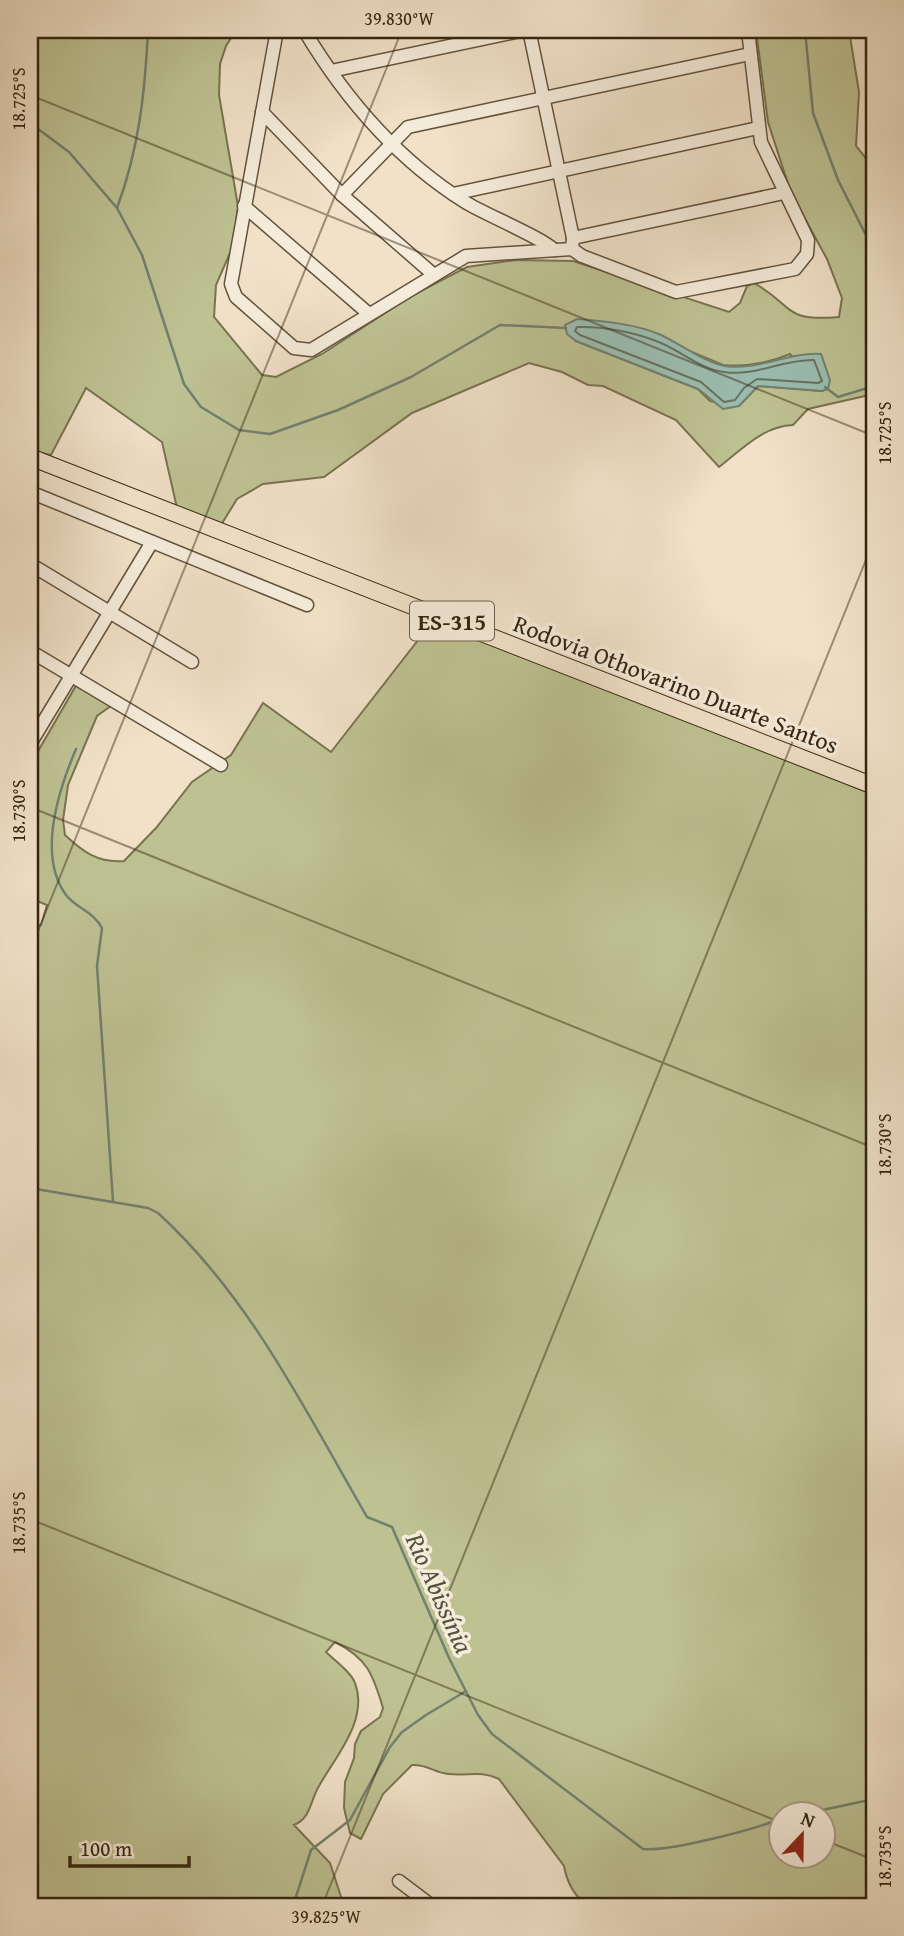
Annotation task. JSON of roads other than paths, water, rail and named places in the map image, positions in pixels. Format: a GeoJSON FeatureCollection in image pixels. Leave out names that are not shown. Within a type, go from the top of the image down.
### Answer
{"type":"FeatureCollection","features":[{"type":"Feature","properties":{"kind":"main road","name":"Rodovia Othovarino Duarte Santos"},"geometry":{"type":"LineString","coordinates":[[30,457],[874,786]]}},
{"type":"Feature","properties":{"kind":"street"},"geometry":{"type":"LineString","coordinates":[[277,30],[244,206],[232,289],[236,297],[294,348],[311,350],[466,256],[554,250],[573,243],[784,193]]}},
{"type":"Feature","properties":{"kind":"street"},"geometry":{"type":"LineString","coordinates":[[304,30],[331,71],[391,143],[453,194],[519,232],[548,243],[554,250]]}},
{"type":"Feature","properties":{"kind":"street"},"geometry":{"type":"LineString","coordinates":[[331,71],[527,30],[544,98],[573,243],[582,257],[676,292],[795,269],[807,254],[808,240],[784,193],[758,128],[748,30]]}},
{"type":"Feature","properties":{"kind":"street"},"geometry":{"type":"LineString","coordinates":[[342,195],[408,127],[750,54]]}},
{"type":"Feature","properties":{"kind":"street"},"geometry":{"type":"LineString","coordinates":[[262,112],[342,195],[434,275]]}},
{"type":"Feature","properties":{"kind":"street"},"geometry":{"type":"LineString","coordinates":[[453,194],[484,185],[758,128]]}},
{"type":"Feature","properties":{"kind":"street"},"geometry":{"type":"LineString","coordinates":[[480,211],[484,185]]}},
{"type":"Feature","properties":{"kind":"street"},"geometry":{"type":"LineString","coordinates":[[244,206],[369,314]]}},
{"type":"Feature","properties":{"kind":"street"},"geometry":{"type":"LineString","coordinates":[[517,253],[519,232]]}},
{"type":"Feature","properties":{"kind":"street"},"geometry":{"type":"LineString","coordinates":[[30,492],[307,605]]}},
{"type":"Feature","properties":{"kind":"street"},"geometry":{"type":"LineString","coordinates":[[30,741],[152,542]]}},
{"type":"Feature","properties":{"kind":"street"},"geometry":{"type":"LineString","coordinates":[[30,564],[192,662]]}},
{"type":"Feature","properties":{"kind":"street"},"geometry":{"type":"LineString","coordinates":[[30,651],[221,765]]}},
{"type":"Feature","properties":{"kind":"street"},"geometry":{"type":"LineString","coordinates":[[399,1881],[432,1906]]}},
{"type":"Feature","properties":{"kind":"water"},"geometry":{"type":"Polygon","coordinates":[[[577,319],[652,331],[725,366],[749,366],[821,354],[830,380],[828,389],[822,391],[758,386],[739,406],[723,409],[698,389],[576,341],[567,334],[565,325],[577,319]]]}},
{"type":"Feature","properties":{"kind":"waterway"},"geometry":{"type":"LineString","coordinates":[[117,208],[131,164],[140,120],[148,30]]}},
{"type":"Feature","properties":{"kind":"waterway"},"geometry":{"type":"LineString","coordinates":[[805,30],[813,113],[838,180],[874,251]]}},
{"type":"Feature","properties":{"kind":"waterway"},"geometry":{"type":"LineString","coordinates":[[30,123],[69,152],[117,208],[142,255],[184,384],[201,407],[239,430],[270,434],[338,410],[411,377],[500,325],[566,328]]}},
{"type":"Feature","properties":{"kind":"waterway"},"geometry":{"type":"LineString","coordinates":[[825,387],[838,397],[874,386]]}},
{"type":"Feature","properties":{"kind":"waterway"},"geometry":{"type":"LineString","coordinates":[[76,749],[58,802],[52,842],[53,861],[57,879],[66,895],[102,928],[97,966],[113,1201]]}},
{"type":"Feature","properties":{"kind":"waterway","name":"Rio Abissínia"},"geometry":{"type":"LineString","coordinates":[[30,1188],[148,1208],[158,1213],[221,1281],[274,1356],[367,1517],[392,1527],[449,1658],[478,1715],[492,1734],[643,1849],[672,1847],[712,1839],[768,1823]]}},
{"type":"Feature","properties":{"kind":"waterway"},"geometry":{"type":"LineString","coordinates":[[293,1906],[311,1850],[350,1820],[390,1747],[402,1732],[466,1691]]}},
{"type":"Feature","properties":{"kind":"waterway","name":"Rio Abissínia"},"geometry":{"type":"LineString","coordinates":[[838,1807],[874,1799]]}}]}
